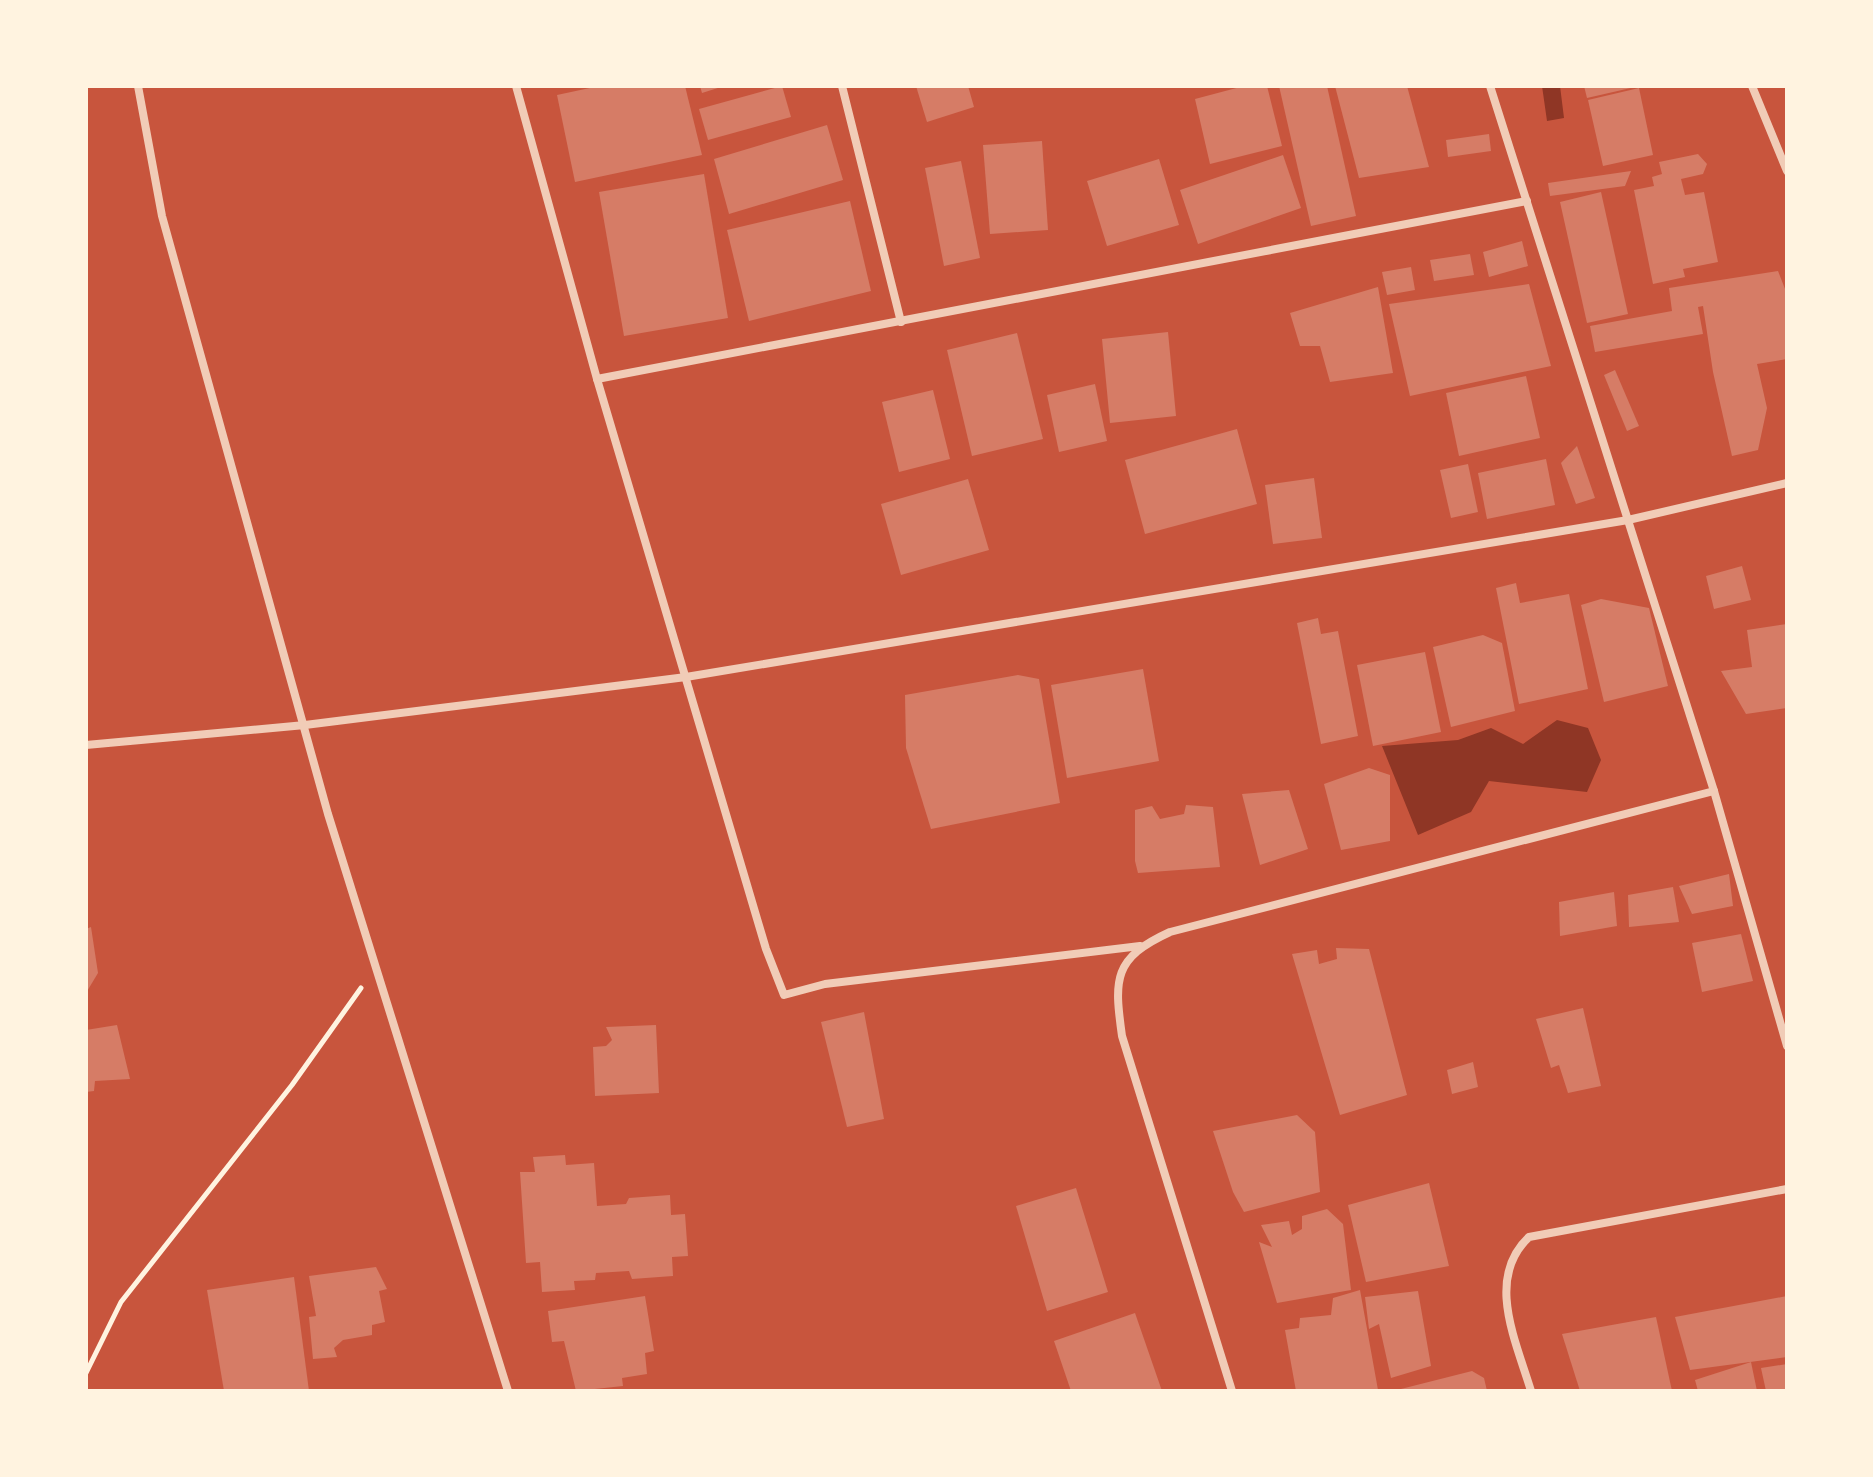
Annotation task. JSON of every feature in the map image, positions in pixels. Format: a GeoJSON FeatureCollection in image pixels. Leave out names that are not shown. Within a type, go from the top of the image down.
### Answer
{"type":"FeatureCollection","features":[{"type":"Feature","properties":{"kind":"street"},"geometry":{"type":"LineString","coordinates":[[138,86],[162,216],[374,969],[508,1391]]}},
{"type":"Feature","properties":{"kind":"street"},"geometry":{"type":"LineString","coordinates":[[516,86],[597,379],[766,949],[784,995],[825,984],[1140,946],[1170,932],[1714,791]]}},
{"type":"Feature","properties":{"kind":"street"},"geometry":{"type":"LineString","coordinates":[[842,86],[901,322]]}},
{"type":"Feature","properties":{"kind":"street"},"geometry":{"type":"LineString","coordinates":[[1490,86],[1714,791],[1787,1046]]}},
{"type":"Feature","properties":{"kind":"street"},"geometry":{"type":"LineString","coordinates":[[1752,86],[1787,171]]}},
{"type":"Feature","properties":{"kind":"street"},"geometry":{"type":"LineString","coordinates":[[597,379],[1527,201]]}},
{"type":"Feature","properties":{"kind":"street"},"geometry":{"type":"LineString","coordinates":[[86,745],[305,725],[686,677],[1628,520],[1787,483]]}},
{"type":"Feature","properties":{"kind":"street"},"geometry":{"type":"LineString","coordinates":[[1140,946],[1123,970],[1115,990],[1122,1036],[1232,1391]]}},
{"type":"Feature","properties":{"kind":"street"},"geometry":{"type":"LineString","coordinates":[[1531,1391],[1509,1320],[1505,1278],[1513,1252],[1529,1237],[1787,1189]]}},
{"type":"Feature","properties":{"kind":"path"},"geometry":{"type":"LineString","coordinates":[[86,1373],[121,1302],[292,1085],[374,969]]}},
{"type":"Feature","properties":{"kind":"shaded area"},"geometry":{"type":"Polygon","coordinates":[[[1542,86],[1560,86],[1564,118],[1547,121],[1542,86]]]}},
{"type":"Feature","properties":{"kind":"shaded area"},"geometry":{"type":"Polygon","coordinates":[[[1557,720],[1588,728],[1601,760],[1587,792],[1489,781],[1471,812],[1418,835],[1382,746],[1458,740],[1491,728],[1523,744],[1557,720]]]}},
{"type":"Feature","properties":{"kind":"building"},"geometry":{"type":"Polygon","coordinates":[[[599,86],[685,86],[702,155],[575,182],[557,95],[599,86]]]}},
{"type":"Feature","properties":{"kind":"building"},"geometry":{"type":"Polygon","coordinates":[[[700,86],[721,86],[721,87],[702,93],[700,86]]]}},
{"type":"Feature","properties":{"kind":"building"},"geometry":{"type":"Polygon","coordinates":[[[782,86],[791,117],[708,140],[699,109],[782,86]]]}},
{"type":"Feature","properties":{"kind":"building"},"geometry":{"type":"Polygon","coordinates":[[[916,86],[968,86],[974,107],[927,122],[916,86]]]}},
{"type":"Feature","properties":{"kind":"building"},"geometry":{"type":"Polygon","coordinates":[[[1244,86],[1267,86],[1282,146],[1210,164],[1195,99],[1244,86]]]}},
{"type":"Feature","properties":{"kind":"building"},"geometry":{"type":"Polygon","coordinates":[[[1279,86],[1327,86],[1356,216],[1311,226],[1279,86]]]}},
{"type":"Feature","properties":{"kind":"building"},"geometry":{"type":"Polygon","coordinates":[[[1335,86],[1407,86],[1429,167],[1359,178],[1335,86]]]}},
{"type":"Feature","properties":{"kind":"building"},"geometry":{"type":"Polygon","coordinates":[[[1584,86],[1635,86],[1635,87],[1587,98],[1584,86]]]}},
{"type":"Feature","properties":{"kind":"building"},"geometry":{"type":"Polygon","coordinates":[[[1639,88],[1653,155],[1603,166],[1588,100],[1639,88]]]}},
{"type":"Feature","properties":{"kind":"building"},"geometry":{"type":"Polygon","coordinates":[[[827,125],[843,180],[729,214],[714,159],[827,125]]]}},
{"type":"Feature","properties":{"kind":"building"},"geometry":{"type":"Polygon","coordinates":[[[1489,134],[1491,151],[1448,157],[1446,140],[1489,134]]]}},
{"type":"Feature","properties":{"kind":"building"},"geometry":{"type":"Polygon","coordinates":[[[1042,141],[1048,230],[990,234],[983,145],[1042,141]]]}},
{"type":"Feature","properties":{"kind":"building"},"geometry":{"type":"Polygon","coordinates":[[[1698,154],[1707,164],[1703,174],[1681,179],[1685,195],[1704,192],[1718,262],[1683,269],[1685,277],[1653,284],[1634,190],[1654,186],[1652,177],[1662,174],[1659,162],[1698,154]]]}},
{"type":"Feature","properties":{"kind":"building"},"geometry":{"type":"Polygon","coordinates":[[[1283,155],[1301,208],[1198,244],[1180,190],[1283,155]]]}},
{"type":"Feature","properties":{"kind":"building"},"geometry":{"type":"Polygon","coordinates":[[[1159,159],[1179,225],[1107,246],[1087,181],[1159,159]]]}},
{"type":"Feature","properties":{"kind":"building"},"geometry":{"type":"Polygon","coordinates":[[[961,161],[980,258],[944,266],[925,168],[961,161]]]}},
{"type":"Feature","properties":{"kind":"building"},"geometry":{"type":"Polygon","coordinates":[[[1631,171],[1625,186],[1550,196],[1548,183],[1631,171]]]}},
{"type":"Feature","properties":{"kind":"building"},"geometry":{"type":"Polygon","coordinates":[[[704,174],[728,318],[624,336],[599,192],[704,174]]]}},
{"type":"Feature","properties":{"kind":"building"},"geometry":{"type":"Polygon","coordinates":[[[1601,192],[1628,314],[1587,323],[1560,202],[1601,192]]]}},
{"type":"Feature","properties":{"kind":"building"},"geometry":{"type":"Polygon","coordinates":[[[850,201],[871,291],[749,321],[727,230],[850,201]]]}},
{"type":"Feature","properties":{"kind":"building"},"geometry":{"type":"Polygon","coordinates":[[[1522,241],[1528,266],[1489,277],[1483,252],[1522,241]]]}},
{"type":"Feature","properties":{"kind":"building"},"geometry":{"type":"Polygon","coordinates":[[[1470,254],[1474,275],[1434,281],[1430,260],[1470,254]]]}},
{"type":"Feature","properties":{"kind":"building"},"geometry":{"type":"Polygon","coordinates":[[[1411,267],[1415,290],[1387,295],[1382,272],[1411,267]]]}},
{"type":"Feature","properties":{"kind":"building"},"geometry":{"type":"Polygon","coordinates":[[[1778,271],[1787,294],[1787,359],[1757,364],[1767,408],[1758,450],[1732,456],[1713,372],[1703,306],[1698,307],[1703,334],[1595,352],[1590,326],[1672,311],[1669,288],[1778,271]]]}},
{"type":"Feature","properties":{"kind":"building"},"geometry":{"type":"Polygon","coordinates":[[[1529,284],[1551,366],[1410,396],[1389,304],[1529,284]]]}},
{"type":"Feature","properties":{"kind":"building"},"geometry":{"type":"Polygon","coordinates":[[[1378,287],[1393,373],[1330,382],[1320,346],[1300,346],[1290,313],[1378,287]]]}},
{"type":"Feature","properties":{"kind":"building"},"geometry":{"type":"Polygon","coordinates":[[[1168,332],[1176,416],[1110,423],[1102,339],[1168,332]]]}},
{"type":"Feature","properties":{"kind":"building"},"geometry":{"type":"Polygon","coordinates":[[[1017,333],[1043,439],[972,456],[947,350],[1017,333]]]}},
{"type":"Feature","properties":{"kind":"building"},"geometry":{"type":"Polygon","coordinates":[[[1615,370],[1639,426],[1627,431],[1604,375],[1615,370]]]}},
{"type":"Feature","properties":{"kind":"building"},"geometry":{"type":"Polygon","coordinates":[[[1526,376],[1540,438],[1459,456],[1446,393],[1526,376]]]}},
{"type":"Feature","properties":{"kind":"building"},"geometry":{"type":"Polygon","coordinates":[[[1095,384],[1107,441],[1059,452],[1047,395],[1095,384]]]}},
{"type":"Feature","properties":{"kind":"building"},"geometry":{"type":"Polygon","coordinates":[[[933,390],[950,459],[899,472],[882,402],[933,390]]]}},
{"type":"Feature","properties":{"kind":"building"},"geometry":{"type":"Polygon","coordinates":[[[1237,429],[1257,504],[1145,534],[1125,460],[1237,429]]]}},
{"type":"Feature","properties":{"kind":"building"},"geometry":{"type":"Polygon","coordinates":[[[1577,446],[1595,498],[1576,504],[1561,463],[1577,446]]]}},
{"type":"Feature","properties":{"kind":"building"},"geometry":{"type":"Polygon","coordinates":[[[1546,459],[1555,505],[1487,519],[1478,473],[1546,459]]]}},
{"type":"Feature","properties":{"kind":"building"},"geometry":{"type":"Polygon","coordinates":[[[1468,464],[1478,512],[1451,518],[1440,470],[1468,464]]]}},
{"type":"Feature","properties":{"kind":"building"},"geometry":{"type":"Polygon","coordinates":[[[1314,478],[1322,538],[1273,544],[1265,485],[1314,478]]]}},
{"type":"Feature","properties":{"kind":"building"},"geometry":{"type":"Polygon","coordinates":[[[968,479],[989,550],[901,575],[881,504],[968,479]]]}},
{"type":"Feature","properties":{"kind":"building"},"geometry":{"type":"Polygon","coordinates":[[[1742,566],[1751,600],[1714,609],[1706,576],[1742,566]]]}},
{"type":"Feature","properties":{"kind":"building"},"geometry":{"type":"Polygon","coordinates":[[[1516,583],[1520,603],[1569,594],[1588,689],[1519,704],[1496,588],[1516,583]]]}},
{"type":"Feature","properties":{"kind":"building"},"geometry":{"type":"Polygon","coordinates":[[[1601,599],[1649,608],[1668,686],[1604,702],[1581,605],[1601,599]]]}},
{"type":"Feature","properties":{"kind":"building"},"geometry":{"type":"Polygon","coordinates":[[[1318,618],[1321,634],[1338,631],[1358,736],[1321,744],[1297,623],[1318,618]]]}},
{"type":"Feature","properties":{"kind":"building"},"geometry":{"type":"Polygon","coordinates":[[[1787,624],[1787,708],[1746,714],[1721,671],[1752,667],[1747,630],[1787,624]]]}},
{"type":"Feature","properties":{"kind":"building"},"geometry":{"type":"Polygon","coordinates":[[[1483,635],[1502,643],[1515,711],[1451,727],[1433,647],[1483,635]]]}},
{"type":"Feature","properties":{"kind":"building"},"geometry":{"type":"Polygon","coordinates":[[[1425,652],[1441,732],[1373,746],[1357,665],[1425,652]]]}},
{"type":"Feature","properties":{"kind":"building"},"geometry":{"type":"Polygon","coordinates":[[[1143,669],[1159,761],[1067,778],[1051,685],[1143,669]]]}},
{"type":"Feature","properties":{"kind":"building"},"geometry":{"type":"Polygon","coordinates":[[[1018,675],[1039,679],[1060,803],[931,829],[906,748],[905,695],[1018,675]]]}},
{"type":"Feature","properties":{"kind":"building"},"geometry":{"type":"Polygon","coordinates":[[[1369,768],[1390,775],[1390,841],[1341,850],[1324,784],[1369,768]]]}},
{"type":"Feature","properties":{"kind":"building"},"geometry":{"type":"Polygon","coordinates":[[[1289,790],[1308,849],[1260,865],[1242,794],[1289,790]]]}},
{"type":"Feature","properties":{"kind":"building"},"geometry":{"type":"Polygon","coordinates":[[[1186,805],[1213,807],[1220,867],[1138,873],[1135,861],[1135,810],[1152,806],[1160,819],[1184,814],[1186,805]]]}},
{"type":"Feature","properties":{"kind":"building"},"geometry":{"type":"Polygon","coordinates":[[[1729,874],[1733,906],[1692,914],[1679,886],[1729,874]]]}},
{"type":"Feature","properties":{"kind":"building"},"geometry":{"type":"Polygon","coordinates":[[[1673,887],[1679,922],[1629,927],[1628,895],[1673,887]]]}},
{"type":"Feature","properties":{"kind":"building"},"geometry":{"type":"Polygon","coordinates":[[[1614,892],[1617,926],[1560,936],[1559,902],[1614,892]]]}},
{"type":"Feature","properties":{"kind":"building"},"geometry":{"type":"Polygon","coordinates":[[[91,927],[98,973],[86,993],[86,929],[91,927]]]}},
{"type":"Feature","properties":{"kind":"building"},"geometry":{"type":"Polygon","coordinates":[[[1741,934],[1753,981],[1702,992],[1692,943],[1741,934]]]}},
{"type":"Feature","properties":{"kind":"building"},"geometry":{"type":"Polygon","coordinates":[[[1336,948],[1369,949],[1407,1095],[1340,1115],[1292,954],[1317,950],[1319,964],[1337,959],[1336,948]]]}},
{"type":"Feature","properties":{"kind":"building"},"geometry":{"type":"Polygon","coordinates":[[[1583,1008],[1601,1086],[1568,1093],[1559,1065],[1551,1068],[1536,1019],[1583,1008]]]}},
{"type":"Feature","properties":{"kind":"building"},"geometry":{"type":"Polygon","coordinates":[[[864,1012],[884,1119],[847,1127],[821,1022],[864,1012]]]}},
{"type":"Feature","properties":{"kind":"building"},"geometry":{"type":"Polygon","coordinates":[[[117,1025],[130,1079],[95,1081],[94,1091],[86,1092],[86,1030],[117,1025]]]}},
{"type":"Feature","properties":{"kind":"building"},"geometry":{"type":"Polygon","coordinates":[[[656,1025],[659,1093],[595,1096],[593,1047],[606,1046],[612,1040],[606,1027],[656,1025]]]}},
{"type":"Feature","properties":{"kind":"building"},"geometry":{"type":"Polygon","coordinates":[[[1473,1062],[1478,1087],[1452,1094],[1447,1070],[1473,1062]]]}},
{"type":"Feature","properties":{"kind":"building"},"geometry":{"type":"Polygon","coordinates":[[[1297,1115],[1315,1132],[1320,1192],[1244,1212],[1233,1192],[1213,1131],[1297,1115]]]}},
{"type":"Feature","properties":{"kind":"building"},"geometry":{"type":"Polygon","coordinates":[[[565,1155],[566,1165],[594,1163],[597,1206],[626,1204],[629,1198],[670,1195],[671,1215],[685,1214],[688,1256],[672,1257],[673,1276],[632,1279],[629,1271],[596,1273],[595,1280],[574,1281],[575,1290],[542,1292],[540,1262],[526,1263],[520,1172],[535,1172],[533,1157],[565,1155]]]}},
{"type":"Feature","properties":{"kind":"building"},"geometry":{"type":"Polygon","coordinates":[[[1429,1183],[1449,1266],[1366,1282],[1348,1205],[1429,1183]]]}},
{"type":"Feature","properties":{"kind":"building"},"geometry":{"type":"Polygon","coordinates":[[[1076,1188],[1108,1292],[1047,1311],[1016,1206],[1076,1188]]]}},
{"type":"Feature","properties":{"kind":"building"},"geometry":{"type":"Polygon","coordinates":[[[1327,1209],[1343,1224],[1351,1290],[1277,1303],[1259,1242],[1272,1247],[1261,1225],[1289,1221],[1292,1235],[1302,1229],[1302,1216],[1327,1209]]]}},
{"type":"Feature","properties":{"kind":"building"},"geometry":{"type":"Polygon","coordinates":[[[376,1267],[387,1289],[379,1291],[385,1322],[372,1325],[372,1335],[343,1340],[334,1348],[337,1357],[313,1359],[309,1317],[316,1316],[309,1276],[376,1267]]]}},
{"type":"Feature","properties":{"kind":"building"},"geometry":{"type":"Polygon","coordinates":[[[294,1277],[309,1391],[224,1391],[207,1290],[294,1277]]]}},
{"type":"Feature","properties":{"kind":"building"},"geometry":{"type":"Polygon","coordinates":[[[1360,1290],[1378,1390],[1296,1391],[1285,1330],[1299,1328],[1300,1318],[1331,1315],[1333,1298],[1360,1290]]]}},
{"type":"Feature","properties":{"kind":"building"},"geometry":{"type":"Polygon","coordinates":[[[1418,1291],[1431,1366],[1391,1378],[1379,1324],[1369,1329],[1365,1297],[1418,1291]]]}},
{"type":"Feature","properties":{"kind":"building"},"geometry":{"type":"Polygon","coordinates":[[[645,1296],[654,1351],[645,1353],[647,1374],[622,1378],[623,1386],[576,1391],[564,1341],[552,1342],[548,1311],[645,1296]]]}},
{"type":"Feature","properties":{"kind":"building"},"geometry":{"type":"Polygon","coordinates":[[[1787,1296],[1787,1357],[1690,1370],[1675,1317],[1787,1296]]]}},
{"type":"Feature","properties":{"kind":"building"},"geometry":{"type":"Polygon","coordinates":[[[1135,1313],[1162,1391],[1071,1391],[1054,1341],[1135,1313]]]}},
{"type":"Feature","properties":{"kind":"building"},"geometry":{"type":"Polygon","coordinates":[[[1656,1317],[1672,1391],[1580,1391],[1562,1334],[1656,1317]]]}},
{"type":"Feature","properties":{"kind":"building"},"geometry":{"type":"Polygon","coordinates":[[[1751,1362],[1757,1391],[1698,1391],[1695,1380],[1751,1362]]]}},
{"type":"Feature","properties":{"kind":"building"},"geometry":{"type":"Polygon","coordinates":[[[1787,1364],[1787,1391],[1766,1391],[1761,1368],[1787,1364]]]}},
{"type":"Feature","properties":{"kind":"building"},"geometry":{"type":"Polygon","coordinates":[[[1472,1371],[1484,1378],[1487,1391],[1393,1391],[1472,1371]]]}}]}
